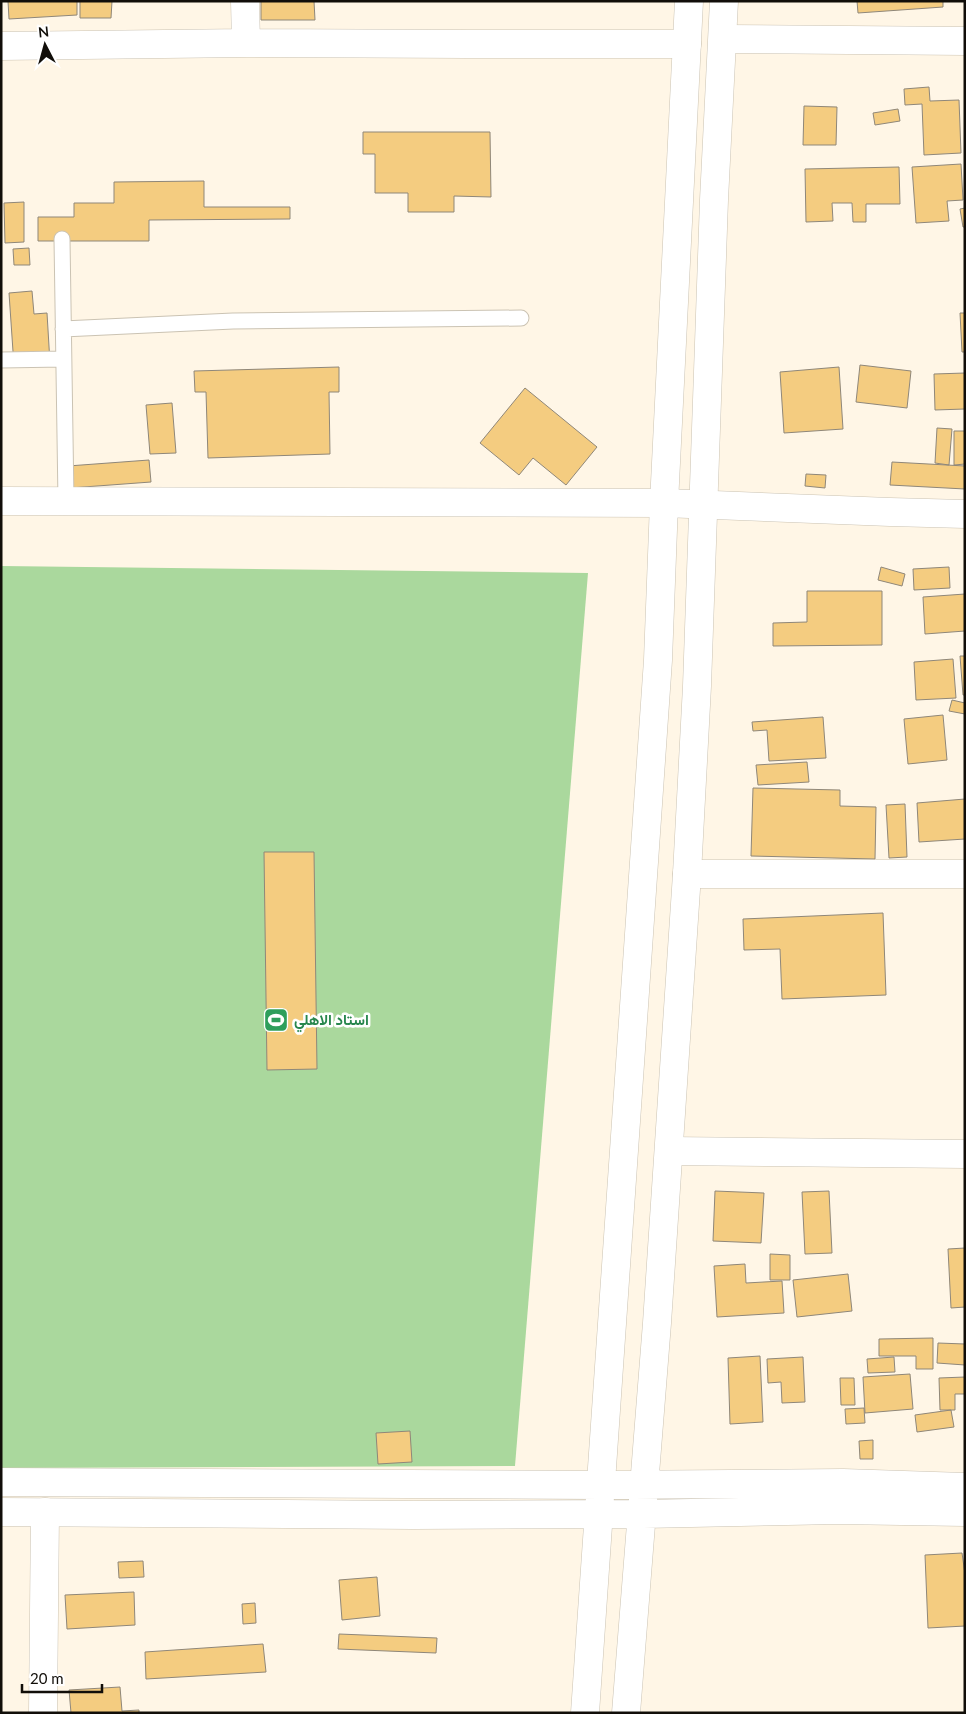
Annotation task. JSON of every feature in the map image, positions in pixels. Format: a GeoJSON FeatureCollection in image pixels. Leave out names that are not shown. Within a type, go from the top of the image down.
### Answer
{"type":"FeatureCollection","features":[{"type":"Feature","properties":{"kind":"street"},"geometry":{"type":"LineString","coordinates":[[245,1],[246,43]]}},
{"type":"Feature","properties":{"kind":"street"},"geometry":{"type":"LineString","coordinates":[[585,1713],[658,660],[688,1]]}},
{"type":"Feature","properties":{"kind":"street"},"geometry":{"type":"LineString","coordinates":[[626,1713],[643,1514],[687,874],[697,686],[714,200],[724,1]]}},
{"type":"Feature","properties":{"kind":"street"},"geometry":{"type":"LineString","coordinates":[[723,39],[965,41]]}},
{"type":"Feature","properties":{"kind":"street"},"geometry":{"type":"LineString","coordinates":[[1,46],[246,43],[687,44]]}},
{"type":"Feature","properties":{"kind":"street"},"geometry":{"type":"LineString","coordinates":[[1,502],[664,503],[965,514]]}},
{"type":"Feature","properties":{"kind":"street"},"geometry":{"type":"LineString","coordinates":[[687,874],[965,874]]}},
{"type":"Feature","properties":{"kind":"street"},"geometry":{"type":"LineString","coordinates":[[669,1151],[965,1154]]}},
{"type":"Feature","properties":{"kind":"street"},"geometry":{"type":"LineString","coordinates":[[1,1482],[601,1485],[843,1483],[965,1487]]}},
{"type":"Feature","properties":{"kind":"street"},"geometry":{"type":"LineString","coordinates":[[1,1512],[413,1515],[643,1514],[838,1510],[965,1512]]}},
{"type":"Feature","properties":{"kind":"street"},"geometry":{"type":"LineString","coordinates":[[43,1713],[45,1512]]}},
{"type":"Feature","properties":{"kind":"lane"},"geometry":{"type":"LineString","coordinates":[[62,239],[66,501]]}},
{"type":"Feature","properties":{"kind":"lane"},"geometry":{"type":"LineString","coordinates":[[63,330],[233,320],[521,318]]}},
{"type":"Feature","properties":{"kind":"lane"},"geometry":{"type":"LineString","coordinates":[[1,360],[63,359]]}},
{"type":"Feature","properties":{"kind":"green space","name":"استاد الاهلي"},"geometry":{"type":"Polygon","coordinates":[[[1,566],[588,573],[515,1466],[1,1468],[1,566]]]}},
{"type":"Feature","properties":{"kind":"building"},"geometry":{"type":"Polygon","coordinates":[[[8,1],[77,1],[77,15],[9,19],[8,1]]]}},
{"type":"Feature","properties":{"kind":"building"},"geometry":{"type":"Polygon","coordinates":[[[80,1],[112,1],[111,18],[80,18],[80,1]]]}},
{"type":"Feature","properties":{"kind":"building"},"geometry":{"type":"Polygon","coordinates":[[[261,1],[314,1],[315,20],[261,20],[261,1]]]}},
{"type":"Feature","properties":{"kind":"building"},"geometry":{"type":"Polygon","coordinates":[[[857,1],[943,1],[943,7],[858,13],[857,1]]]}},
{"type":"Feature","properties":{"kind":"building"},"geometry":{"type":"Polygon","coordinates":[[[929,87],[930,101],[959,100],[961,153],[924,155],[922,104],[905,105],[904,89],[929,87]]]}},
{"type":"Feature","properties":{"kind":"building"},"geometry":{"type":"Polygon","coordinates":[[[804,106],[837,107],[836,145],[803,145],[804,106]]]}},
{"type":"Feature","properties":{"kind":"building"},"geometry":{"type":"Polygon","coordinates":[[[898,109],[900,121],[875,125],[873,113],[898,109]]]}},
{"type":"Feature","properties":{"kind":"building"},"geometry":{"type":"Polygon","coordinates":[[[363,132],[490,132],[491,197],[454,196],[454,212],[408,212],[408,193],[375,193],[375,154],[363,154],[363,132]]]}},
{"type":"Feature","properties":{"kind":"building"},"geometry":{"type":"Polygon","coordinates":[[[961,164],[963,200],[947,201],[949,221],[916,223],[912,167],[961,164]]]}},
{"type":"Feature","properties":{"kind":"building"},"geometry":{"type":"Polygon","coordinates":[[[899,167],[900,204],[866,204],[866,222],[853,222],[852,203],[832,203],[833,221],[806,222],[805,169],[899,167]]]}},
{"type":"Feature","properties":{"kind":"building"},"geometry":{"type":"Polygon","coordinates":[[[204,181],[204,207],[290,207],[290,219],[149,220],[149,241],[38,241],[38,217],[74,217],[74,203],[114,203],[114,182],[204,181]]]}},
{"type":"Feature","properties":{"kind":"building"},"geometry":{"type":"Polygon","coordinates":[[[24,202],[24,242],[5,243],[4,203],[24,202]]]}},
{"type":"Feature","properties":{"kind":"building"},"geometry":{"type":"Polygon","coordinates":[[[965,208],[965,227],[963,227],[960,209],[965,208]]]}},
{"type":"Feature","properties":{"kind":"building"},"geometry":{"type":"Polygon","coordinates":[[[29,248],[30,265],[14,265],[13,249],[29,248]]]}},
{"type":"Feature","properties":{"kind":"building"},"geometry":{"type":"Polygon","coordinates":[[[32,291],[34,314],[47,313],[50,363],[14,366],[9,293],[32,291]]]}},
{"type":"Feature","properties":{"kind":"building"},"geometry":{"type":"Polygon","coordinates":[[[960,313],[965,313],[965,352],[962,352],[960,313]]]}},
{"type":"Feature","properties":{"kind":"building"},"geometry":{"type":"Polygon","coordinates":[[[860,365],[911,371],[907,408],[856,402],[860,365]]]}},
{"type":"Feature","properties":{"kind":"building"},"geometry":{"type":"Polygon","coordinates":[[[339,367],[339,392],[329,392],[330,454],[208,458],[206,392],[195,392],[194,371],[339,367]]]}},
{"type":"Feature","properties":{"kind":"building"},"geometry":{"type":"Polygon","coordinates":[[[839,367],[843,429],[784,433],[780,372],[839,367]]]}},
{"type":"Feature","properties":{"kind":"building"},"geometry":{"type":"Polygon","coordinates":[[[965,373],[965,409],[935,410],[934,374],[965,373]]]}},
{"type":"Feature","properties":{"kind":"building"},"geometry":{"type":"Polygon","coordinates":[[[525,388],[597,447],[566,485],[533,458],[519,475],[480,443],[525,388]]]}},
{"type":"Feature","properties":{"kind":"building"},"geometry":{"type":"Polygon","coordinates":[[[172,403],[176,453],[150,454],[146,405],[172,403]]]}},
{"type":"Feature","properties":{"kind":"building"},"geometry":{"type":"Polygon","coordinates":[[[937,428],[952,429],[949,465],[935,463],[937,428]]]}},
{"type":"Feature","properties":{"kind":"building"},"geometry":{"type":"Polygon","coordinates":[[[954,431],[965,431],[965,464],[954,465],[954,431]]]}},
{"type":"Feature","properties":{"kind":"building"},"geometry":{"type":"Polygon","coordinates":[[[149,460],[151,482],[70,488],[68,466],[149,460]]]}},
{"type":"Feature","properties":{"kind":"building"},"geometry":{"type":"Polygon","coordinates":[[[892,462],[965,466],[965,489],[890,485],[892,462]]]}},
{"type":"Feature","properties":{"kind":"building"},"geometry":{"type":"Polygon","coordinates":[[[806,474],[826,475],[825,488],[805,486],[806,474]]]}},
{"type":"Feature","properties":{"kind":"building"},"geometry":{"type":"Polygon","coordinates":[[[881,567],[905,574],[902,586],[878,580],[881,567]]]}},
{"type":"Feature","properties":{"kind":"building"},"geometry":{"type":"Polygon","coordinates":[[[949,567],[950,588],[914,590],[913,569],[949,567]]]}},
{"type":"Feature","properties":{"kind":"building"},"geometry":{"type":"Polygon","coordinates":[[[807,591],[882,591],[882,645],[773,646],[773,623],[807,622],[807,591]]]}},
{"type":"Feature","properties":{"kind":"building"},"geometry":{"type":"Polygon","coordinates":[[[965,594],[965,631],[925,634],[923,597],[965,594]]]}},
{"type":"Feature","properties":{"kind":"building"},"geometry":{"type":"Polygon","coordinates":[[[960,656],[965,656],[965,695],[963,695],[960,656]]]}},
{"type":"Feature","properties":{"kind":"building"},"geometry":{"type":"Polygon","coordinates":[[[953,659],[956,698],[916,700],[914,662],[953,659]]]}},
{"type":"Feature","properties":{"kind":"building"},"geometry":{"type":"Polygon","coordinates":[[[952,700],[965,703],[965,714],[949,711],[952,700]]]}},
{"type":"Feature","properties":{"kind":"building"},"geometry":{"type":"Polygon","coordinates":[[[943,715],[947,760],[908,764],[904,719],[943,715]]]}},
{"type":"Feature","properties":{"kind":"building"},"geometry":{"type":"Polygon","coordinates":[[[823,717],[826,758],[769,761],[767,730],[753,731],[752,722],[823,717]]]}},
{"type":"Feature","properties":{"kind":"building"},"geometry":{"type":"Polygon","coordinates":[[[807,762],[809,782],[758,785],[756,765],[807,762]]]}},
{"type":"Feature","properties":{"kind":"building"},"geometry":{"type":"Polygon","coordinates":[[[753,788],[840,790],[840,806],[876,807],[875,859],[751,856],[753,788]]]}},
{"type":"Feature","properties":{"kind":"building"},"geometry":{"type":"Polygon","coordinates":[[[965,799],[965,839],[919,842],[917,803],[965,799]]]}},
{"type":"Feature","properties":{"kind":"building"},"geometry":{"type":"Polygon","coordinates":[[[905,804],[907,857],[889,858],[886,805],[905,804]]]}},
{"type":"Feature","properties":{"kind":"building"},"geometry":{"type":"Polygon","coordinates":[[[264,852],[314,852],[317,1069],[267,1070],[264,852]]]}},
{"type":"Feature","properties":{"kind":"building"},"geometry":{"type":"Polygon","coordinates":[[[883,913],[886,995],[782,999],[780,949],[744,950],[743,919],[883,913]]]}},
{"type":"Feature","properties":{"kind":"building"},"geometry":{"type":"Polygon","coordinates":[[[715,1191],[764,1193],[761,1243],[713,1241],[715,1191]]]}},
{"type":"Feature","properties":{"kind":"building"},"geometry":{"type":"Polygon","coordinates":[[[829,1191],[832,1253],[805,1254],[802,1192],[829,1191]]]}},
{"type":"Feature","properties":{"kind":"building"},"geometry":{"type":"Polygon","coordinates":[[[965,1248],[965,1307],[951,1308],[948,1249],[965,1248]]]}},
{"type":"Feature","properties":{"kind":"building"},"geometry":{"type":"Polygon","coordinates":[[[770,1254],[790,1255],[790,1280],[770,1280],[770,1254]]]}},
{"type":"Feature","properties":{"kind":"building"},"geometry":{"type":"Polygon","coordinates":[[[745,1264],[746,1283],[782,1281],[784,1313],[717,1317],[714,1266],[745,1264]]]}},
{"type":"Feature","properties":{"kind":"building"},"geometry":{"type":"Polygon","coordinates":[[[848,1274],[852,1311],[797,1317],[793,1280],[848,1274]]]}},
{"type":"Feature","properties":{"kind":"building"},"geometry":{"type":"Polygon","coordinates":[[[933,1338],[933,1369],[916,1369],[916,1356],[879,1356],[879,1339],[933,1338]]]}},
{"type":"Feature","properties":{"kind":"building"},"geometry":{"type":"Polygon","coordinates":[[[938,1343],[965,1344],[965,1365],[937,1363],[938,1343]]]}},
{"type":"Feature","properties":{"kind":"building"},"geometry":{"type":"Polygon","coordinates":[[[760,1356],[763,1422],[730,1424],[728,1358],[760,1356]]]}},
{"type":"Feature","properties":{"kind":"building"},"geometry":{"type":"Polygon","coordinates":[[[803,1357],[805,1402],[782,1403],[781,1382],[768,1383],[767,1359],[803,1357]]]}},
{"type":"Feature","properties":{"kind":"building"},"geometry":{"type":"Polygon","coordinates":[[[894,1357],[895,1372],[868,1373],[867,1359],[894,1357]]]}},
{"type":"Feature","properties":{"kind":"building"},"geometry":{"type":"Polygon","coordinates":[[[910,1374],[913,1409],[865,1413],[863,1377],[910,1374]]]}},
{"type":"Feature","properties":{"kind":"building"},"geometry":{"type":"Polygon","coordinates":[[[965,1377],[965,1394],[955,1394],[955,1410],[940,1410],[939,1378],[965,1377]]]}},
{"type":"Feature","properties":{"kind":"building"},"geometry":{"type":"Polygon","coordinates":[[[840,1378],[854,1378],[855,1405],[841,1405],[840,1378]]]}},
{"type":"Feature","properties":{"kind":"building"},"geometry":{"type":"Polygon","coordinates":[[[864,1408],[865,1423],[846,1424],[845,1409],[864,1408]]]}},
{"type":"Feature","properties":{"kind":"building"},"geometry":{"type":"Polygon","coordinates":[[[951,1410],[954,1427],[917,1432],[915,1415],[951,1410]]]}},
{"type":"Feature","properties":{"kind":"building"},"geometry":{"type":"Polygon","coordinates":[[[410,1431],[412,1462],[378,1464],[376,1433],[410,1431]]]}},
{"type":"Feature","properties":{"kind":"building"},"geometry":{"type":"Polygon","coordinates":[[[873,1440],[873,1459],[860,1459],[859,1441],[873,1440]]]}},
{"type":"Feature","properties":{"kind":"building"},"geometry":{"type":"Polygon","coordinates":[[[962,1553],[965,1574],[965,1626],[928,1628],[925,1555],[962,1553]]]}},
{"type":"Feature","properties":{"kind":"building"},"geometry":{"type":"Polygon","coordinates":[[[143,1561],[144,1577],[119,1578],[118,1562],[143,1561]]]}},
{"type":"Feature","properties":{"kind":"building"},"geometry":{"type":"Polygon","coordinates":[[[377,1577],[380,1616],[342,1620],[339,1580],[377,1577]]]}},
{"type":"Feature","properties":{"kind":"building"},"geometry":{"type":"Polygon","coordinates":[[[134,1592],[135,1625],[67,1629],[65,1595],[134,1592]]]}},
{"type":"Feature","properties":{"kind":"building"},"geometry":{"type":"Polygon","coordinates":[[[255,1603],[256,1623],[243,1624],[242,1604],[255,1603]]]}},
{"type":"Feature","properties":{"kind":"building"},"geometry":{"type":"Polygon","coordinates":[[[339,1634],[437,1638],[436,1653],[338,1649],[339,1634]]]}},
{"type":"Feature","properties":{"kind":"building"},"geometry":{"type":"Polygon","coordinates":[[[263,1644],[266,1672],[146,1679],[145,1652],[263,1644]]]}},
{"type":"Feature","properties":{"kind":"building"},"geometry":{"type":"Polygon","coordinates":[[[120,1687],[122,1711],[139,1710],[139,1713],[71,1713],[69,1690],[120,1687]]]}},
{"type":"Feature","properties":{"kind":"place","name":"استاد الاهلي"},"geometry":{"type":"Point","coordinates":[276,1020]}}]}
